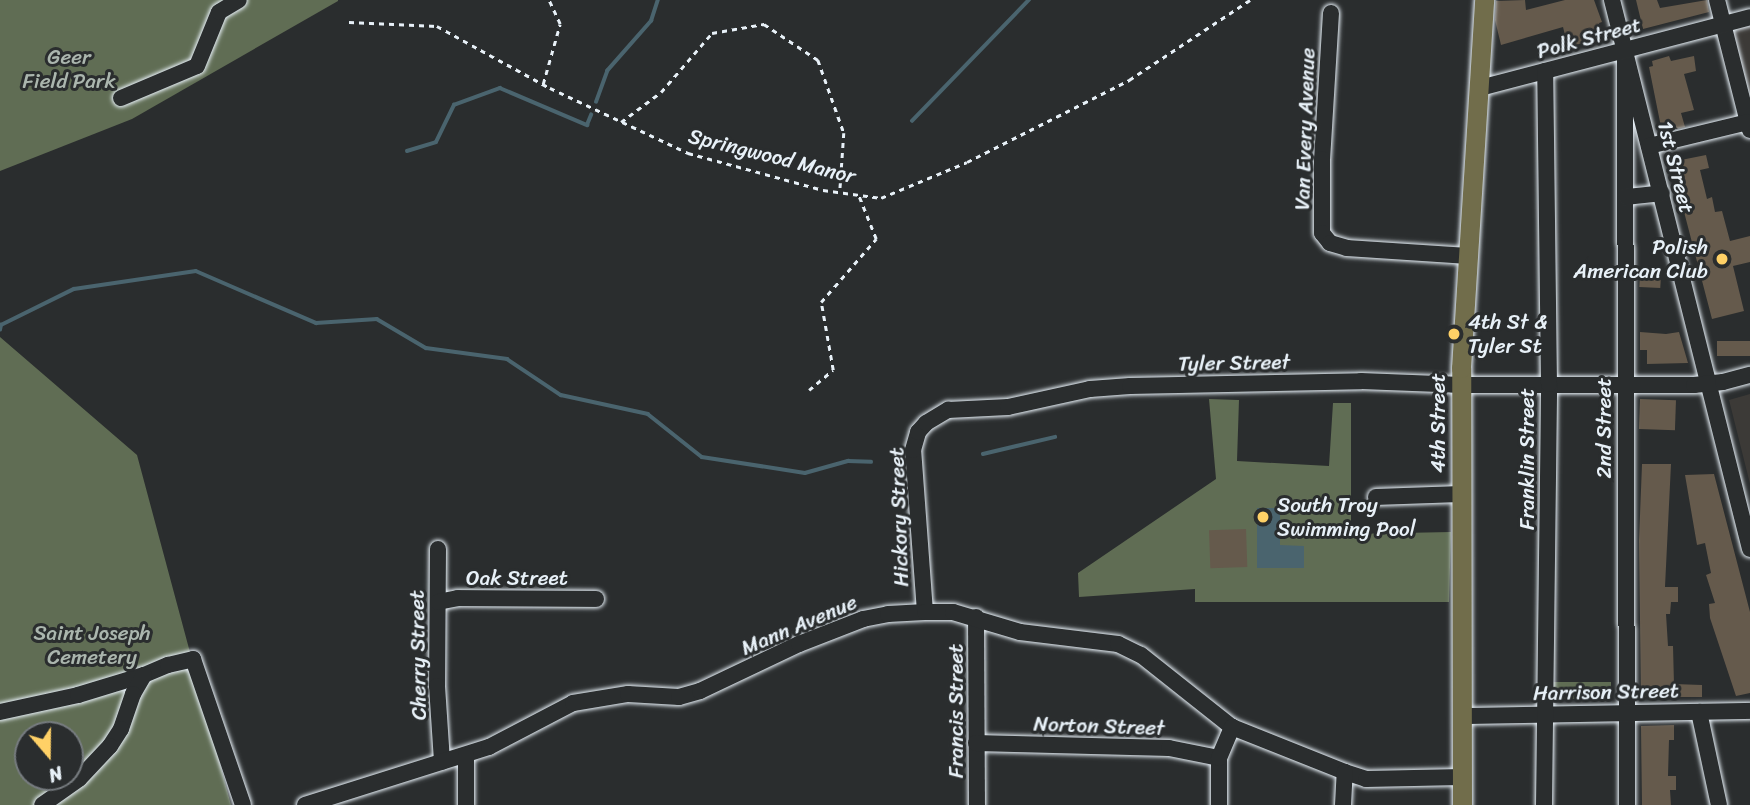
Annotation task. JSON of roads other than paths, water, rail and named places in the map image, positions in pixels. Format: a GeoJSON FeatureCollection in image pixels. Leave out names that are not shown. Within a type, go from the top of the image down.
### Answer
{"type":"FeatureCollection","features":[{"type":"Feature","properties":{"kind":"main road","name":"4th Street"},"geometry":{"type":"LineString","coordinates":[[1462,805],[1460,385],[1484,0]]}},
{"type":"Feature","properties":{"kind":"street"},"geometry":{"type":"LineString","coordinates":[[121,98],[197,66],[219,12],[239,0]]}},
{"type":"Feature","properties":{"kind":"street","name":"1st Street"},"geometry":{"type":"LineString","coordinates":[[1612,0],[1750,549]]}},
{"type":"Feature","properties":{"kind":"street"},"geometry":{"type":"LineString","coordinates":[[1649,146],[1749,126],[1717,0]]}},
{"type":"Feature","properties":{"kind":"street","name":"Van Every Avenue"},"geometry":{"type":"LineString","coordinates":[[1331,13],[1322,159],[1322,233],[1330,243],[1347,248],[1468,256]]}},
{"type":"Feature","properties":{"kind":"street","name":"Polk Street"},"geometry":{"type":"LineString","coordinates":[[1480,88],[1750,17]]}},
{"type":"Feature","properties":{"kind":"street","name":"2nd Street"},"geometry":{"type":"LineString","coordinates":[[1625,50],[1627,805]]}},
{"type":"Feature","properties":{"kind":"street","name":"Franklin Street"},"geometry":{"type":"LineString","coordinates":[[1544,805],[1549,384],[1545,71]]}},
{"type":"Feature","properties":{"kind":"street"},"geometry":{"type":"LineString","coordinates":[[1626,197],[1662,193]]}},
{"type":"Feature","properties":{"kind":"street"},"geometry":{"type":"LineString","coordinates":[[1708,384],[1750,375]]}},
{"type":"Feature","properties":{"kind":"street","name":"Tyler Street"},"geometry":{"type":"LineString","coordinates":[[926,423],[948,410],[1008,407],[1090,389],[1360,381],[1460,385],[1708,384]]}},
{"type":"Feature","properties":{"kind":"street","name":"Hickory Street"},"geometry":{"type":"LineString","coordinates":[[925,612],[913,450],[918,432],[926,423]]}},
{"type":"Feature","properties":{"kind":"street"},"geometry":{"type":"LineString","coordinates":[[1376,496],[1460,494]]}},
{"type":"Feature","properties":{"kind":"street","name":"Cherry Street"},"geometry":{"type":"LineString","coordinates":[[438,549],[437,687],[442,762]]}},
{"type":"Feature","properties":{"kind":"street","name":"Oak Street"},"geometry":{"type":"LineString","coordinates":[[438,601],[458,598],[596,599]]}},
{"type":"Feature","properties":{"kind":"street","name":"Mann Avenue"},"geometry":{"type":"LineString","coordinates":[[305,805],[489,747],[573,703],[628,694],[679,697],[700,691],[799,644],[863,619],[925,612],[953,612],[1020,632],[1118,644],[1141,655],[1232,727],[1366,779],[1462,777]]}},
{"type":"Feature","properties":{"kind":"street","name":"Francis Street"},"geometry":{"type":"LineString","coordinates":[[976,617],[977,805]]}},
{"type":"Feature","properties":{"kind":"street"},"geometry":{"type":"LineString","coordinates":[[0,712],[78,695],[168,665],[193,660],[243,805]]}},
{"type":"Feature","properties":{"kind":"street"},"geometry":{"type":"LineString","coordinates":[[42,805],[79,779],[110,746],[121,729],[133,694],[144,675]]}},
{"type":"Feature","properties":{"kind":"street","name":"Harrison Street"},"geometry":{"type":"LineString","coordinates":[[1463,716],[1750,711]]}},
{"type":"Feature","properties":{"kind":"street"},"geometry":{"type":"LineString","coordinates":[[1699,712],[1719,805]]}},
{"type":"Feature","properties":{"kind":"street"},"geometry":{"type":"LineString","coordinates":[[1219,805],[1219,758],[1232,727]]}},
{"type":"Feature","properties":{"kind":"street","name":"Norton Street"},"geometry":{"type":"LineString","coordinates":[[976,743],[1169,748],[1219,758]]}},
{"type":"Feature","properties":{"kind":"street"},"geometry":{"type":"LineString","coordinates":[[466,755],[466,805]]}},
{"type":"Feature","properties":{"kind":"street"},"geometry":{"type":"LineString","coordinates":[[1343,805],[1345,772]]}},
{"type":"Feature","properties":{"kind":"water","name":"South Troy Swimming Pool"},"geometry":{"type":"Polygon","coordinates":[[[1257,508],[1280,508],[1280,545],[1304,546],[1304,568],[1257,568],[1257,508]]]}},
{"type":"Feature","properties":{"kind":"waterway"},"geometry":{"type":"LineString","coordinates":[[596,102],[607,71],[651,21],[658,0]]}},
{"type":"Feature","properties":{"kind":"waterway"},"geometry":{"type":"LineString","coordinates":[[912,121],[1029,0]]}},
{"type":"Feature","properties":{"kind":"waterway"},"geometry":{"type":"LineString","coordinates":[[407,151],[436,142],[454,105],[500,88],[587,125],[591,115]]}},
{"type":"Feature","properties":{"kind":"waterway"},"geometry":{"type":"LineString","coordinates":[[0,330],[1,325],[74,289],[196,271],[316,323],[377,319],[426,348],[507,359],[561,395],[648,414],[702,457],[805,473],[848,461],[871,462]]}},
{"type":"Feature","properties":{"kind":"waterway"},"geometry":{"type":"LineString","coordinates":[[983,454],[1055,437]]}},
{"type":"Feature","properties":{"kind":"place","name":"Polish American Club"},"geometry":{"type":"Point","coordinates":[1722,259]}},
{"type":"Feature","properties":{"kind":"place","name":"4th St & Tyler St"},"geometry":{"type":"Point","coordinates":[1454,334]}},
{"type":"Feature","properties":{"kind":"place","name":"South Troy Swimming Pool"},"geometry":{"type":"Point","coordinates":[1263,517]}},
{"type":"Feature","properties":{"kind":"park label","name":"Geer Field Park"},"geometry":{"type":"Point","coordinates":[69,69]}},
{"type":"Feature","properties":{"kind":"park label","name":"Saint Joseph Cemetery"},"geometry":{"type":"Point","coordinates":[92,645]}}]}
